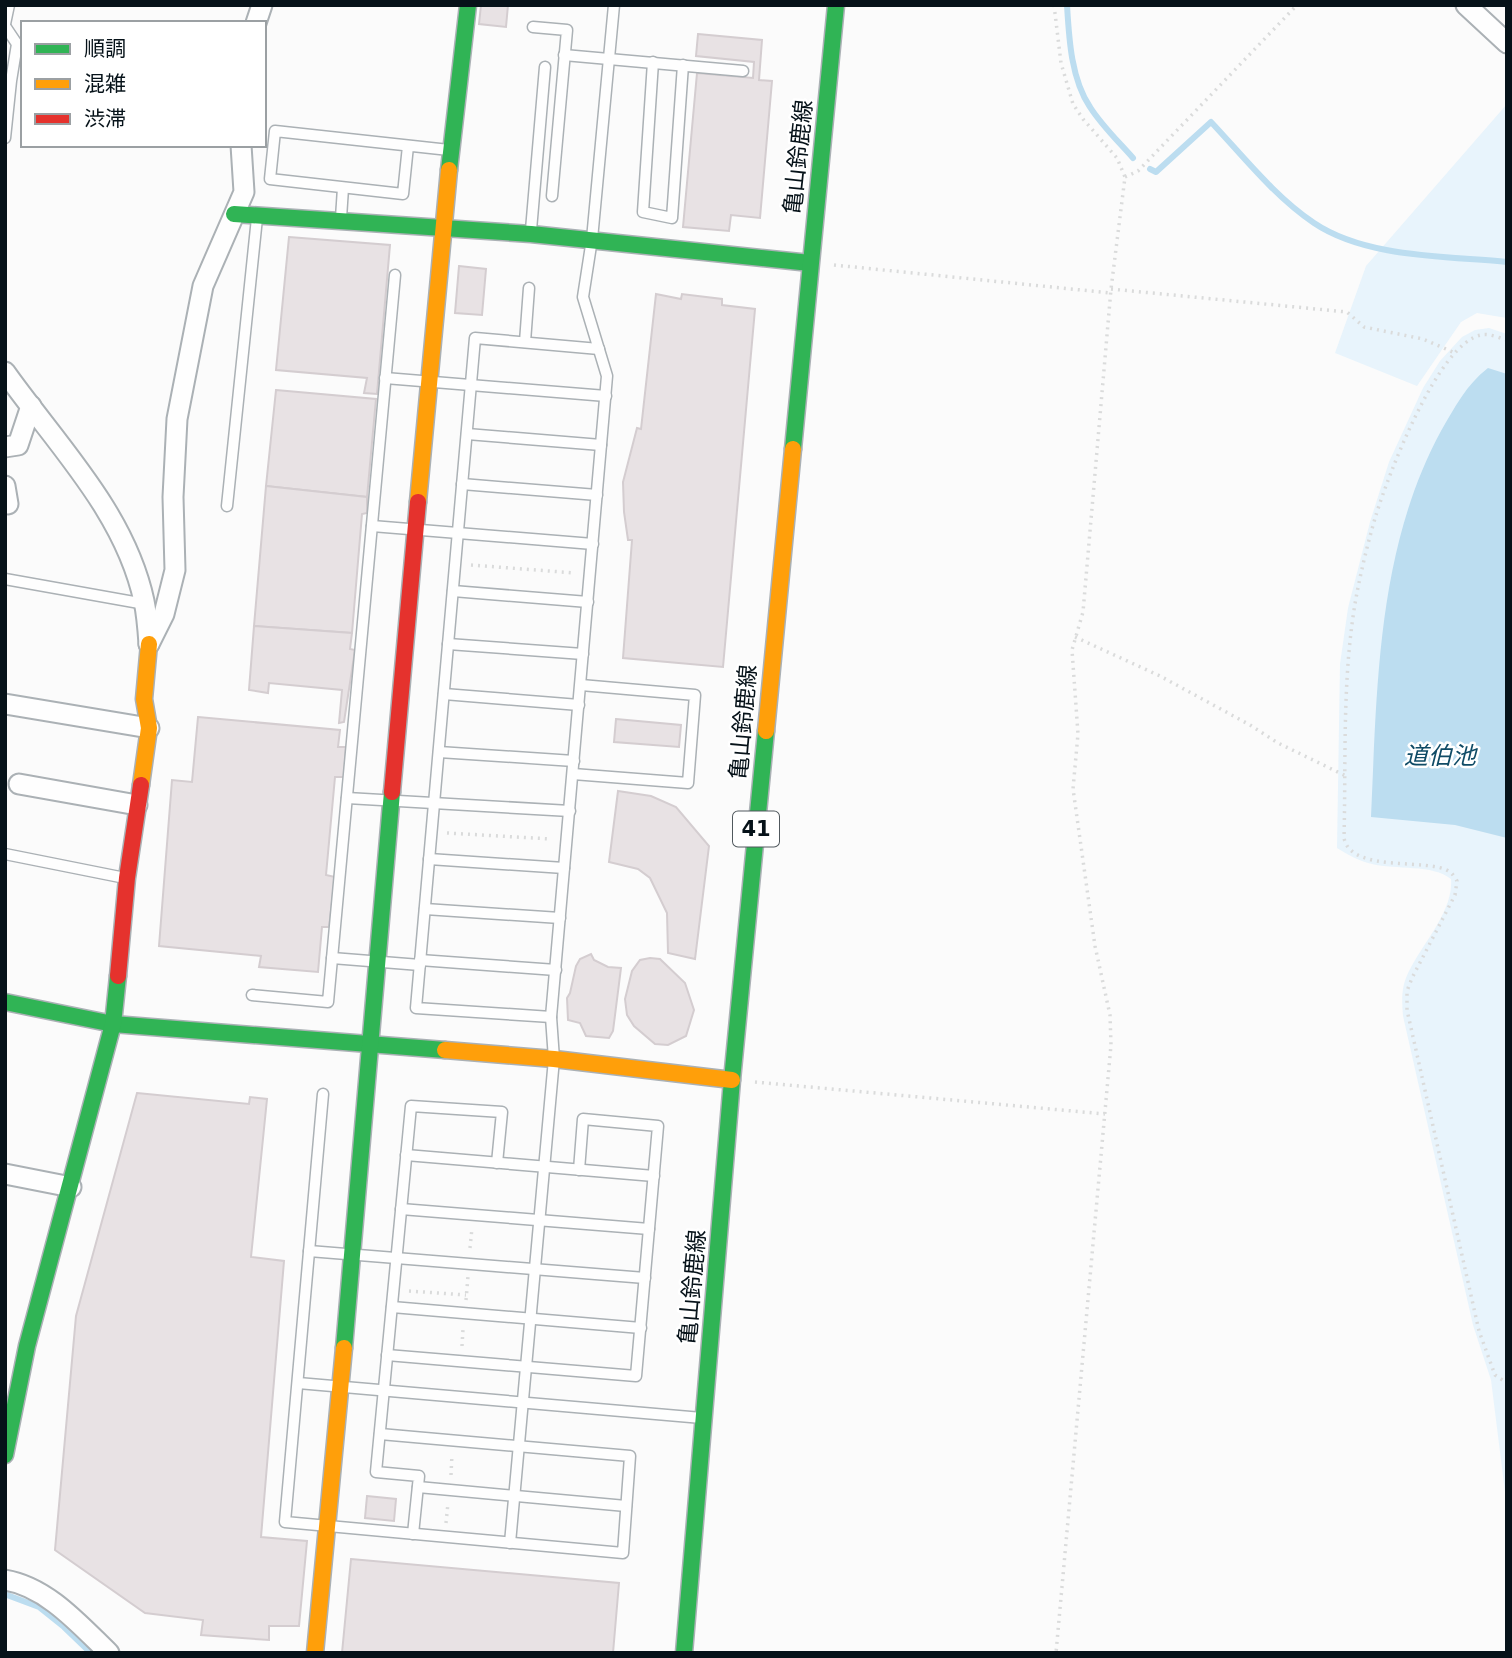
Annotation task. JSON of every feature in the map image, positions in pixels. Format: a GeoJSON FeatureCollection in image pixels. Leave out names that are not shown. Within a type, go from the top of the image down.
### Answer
{"type":"FeatureCollection","features":[{"type":"Feature","properties":{"kind":"street"},"geometry":{"type":"LineString","coordinates":[[315,1653],[353,1254],[369,1046],[443,228],[457,147],[468,5]]}},
{"type":"Feature","properties":{"kind":"street","name":"亀山鈴鹿線"},"geometry":{"type":"LineString","coordinates":[[684,1653],[732,1080],[836,5]]}},
{"type":"Feature","properties":{"kind":"street"},"geometry":{"type":"LineString","coordinates":[[1466,5],[1507,43]]}},
{"type":"Feature","properties":{"kind":"street"},"geometry":{"type":"LineString","coordinates":[[149,643],[164,614],[175,570],[173,497],[177,419],[203,286],[244,192],[241,147]]}},
{"type":"Feature","properties":{"kind":"street"},"geometry":{"type":"LineString","coordinates":[[234,214],[592,239],[810,263]]}},
{"type":"Feature","properties":{"kind":"street"},"geometry":{"type":"LineString","coordinates":[[5,1455],[27,1346],[113,1024],[127,878],[149,728],[144,699],[149,643],[145,604],[128,554],[94,491],[31,406],[7,379]]}},
{"type":"Feature","properties":{"kind":"street"},"geometry":{"type":"LineString","coordinates":[[5,447],[18,445],[31,406]]}},
{"type":"Feature","properties":{"kind":"street"},"geometry":{"type":"LineString","coordinates":[[5,704],[149,728]]}},
{"type":"Feature","properties":{"kind":"street"},"geometry":{"type":"LineString","coordinates":[[19,784],[137,806]]}},
{"type":"Feature","properties":{"kind":"street"},"geometry":{"type":"LineString","coordinates":[[5,1002],[113,1024],[554,1059],[732,1080]]}},
{"type":"Feature","properties":{"kind":"street"},"geometry":{"type":"LineString","coordinates":[[5,1174],[71,1187]]}},
{"type":"Feature","properties":{"kind":"street"},"geometry":{"type":"LineString","coordinates":[[5,1580],[21,1582],[54,1602],[109,1653]]}},
{"type":"Feature","properties":{"kind":"lane"},"geometry":{"type":"LineString","coordinates":[[5,138],[11,81],[20,44],[5,25],[9,5]]}},
{"type":"Feature","properties":{"kind":"lane"},"geometry":{"type":"LineString","coordinates":[[510,1543],[554,1059],[551,1017],[606,396],[607,376],[583,297],[592,239],[614,5]]}},
{"type":"Feature","properties":{"kind":"lane"},"geometry":{"type":"LineString","coordinates":[[533,27],[567,30],[552,196]]}},
{"type":"Feature","properties":{"kind":"lane"},"geometry":{"type":"LineString","coordinates":[[564,55],[743,71]]}},
{"type":"Feature","properties":{"kind":"lane"},"geometry":{"type":"LineString","coordinates":[[653,62],[643,212],[672,218],[683,65]]}},
{"type":"Feature","properties":{"kind":"lane"},"geometry":{"type":"LineString","coordinates":[[531,234],[545,67]]}},
{"type":"Feature","properties":{"kind":"lane"},"geometry":{"type":"LineString","coordinates":[[408,146],[403,194],[270,179],[275,131],[408,146],[457,147]]}},
{"type":"Feature","properties":{"kind":"lane"},"geometry":{"type":"LineString","coordinates":[[341,222],[343,188]]}},
{"type":"Feature","properties":{"kind":"lane"},"geometry":{"type":"LineString","coordinates":[[227,506],[258,215]]}},
{"type":"Feature","properties":{"kind":"lane"},"geometry":{"type":"LineString","coordinates":[[252,995],[328,1002],[395,275]]}},
{"type":"Feature","properties":{"kind":"lane"},"geometry":{"type":"LineString","coordinates":[[524,342],[529,288]]}},
{"type":"Feature","properties":{"kind":"lane"},"geometry":{"type":"LineString","coordinates":[[551,1017],[416,1008],[475,338],[599,349]]}},
{"type":"Feature","properties":{"kind":"lane"},"geometry":{"type":"LineString","coordinates":[[385,379],[606,396]]}},
{"type":"Feature","properties":{"kind":"lane"},"geometry":{"type":"LineString","coordinates":[[467,434],[601,445]]}},
{"type":"Feature","properties":{"kind":"lane"},"geometry":{"type":"LineString","coordinates":[[462,484],[597,495]]}},
{"type":"Feature","properties":{"kind":"lane"},"geometry":{"type":"LineString","coordinates":[[372,526],[593,544]]}},
{"type":"Feature","properties":{"kind":"lane"},"geometry":{"type":"LineString","coordinates":[[5,579],[145,604]]}},
{"type":"Feature","properties":{"kind":"lane"},"geometry":{"type":"LineString","coordinates":[[453,591],[588,602]]}},
{"type":"Feature","properties":{"kind":"lane"},"geometry":{"type":"LineString","coordinates":[[448,644],[583,654]]}},
{"type":"Feature","properties":{"kind":"lane"},"geometry":{"type":"LineString","coordinates":[[573,774],[688,783],[695,695],[580,685]]}},
{"type":"Feature","properties":{"kind":"lane"},"geometry":{"type":"LineString","coordinates":[[444,694],[579,705]]}},
{"type":"Feature","properties":{"kind":"lane"},"geometry":{"type":"LineString","coordinates":[[439,752],[574,761]]}},
{"type":"Feature","properties":{"kind":"lane"},"geometry":{"type":"LineString","coordinates":[[347,798],[569,811]]}},
{"type":"Feature","properties":{"kind":"lane"},"geometry":{"type":"LineString","coordinates":[[5,854],[127,878]]}},
{"type":"Feature","properties":{"kind":"lane"},"geometry":{"type":"LineString","coordinates":[[429,859],[564,868]]}},
{"type":"Feature","properties":{"kind":"lane"},"geometry":{"type":"LineString","coordinates":[[425,909],[560,918]]}},
{"type":"Feature","properties":{"kind":"lane"},"geometry":{"type":"LineString","coordinates":[[332,958],[556,970]]}},
{"type":"Feature","properties":{"kind":"lane"},"geometry":{"type":"LineString","coordinates":[[323,1094],[285,1522],[623,1553],[630,1456],[380,1434]]}},
{"type":"Feature","properties":{"kind":"lane"},"geometry":{"type":"LineString","coordinates":[[413,1534],[419,1476],[376,1472],[411,1105],[502,1112],[497,1163]]}},
{"type":"Feature","properties":{"kind":"lane"},"geometry":{"type":"LineString","coordinates":[[387,1355],[636,1377],[658,1126],[583,1119],[579,1170]]}},
{"type":"Feature","properties":{"kind":"lane"},"geometry":{"type":"LineString","coordinates":[[406,1155],[654,1176]]}},
{"type":"Feature","properties":{"kind":"lane"},"geometry":{"type":"LineString","coordinates":[[401,1209],[649,1230]]}},
{"type":"Feature","properties":{"kind":"lane"},"geometry":{"type":"LineString","coordinates":[[309,1251],[645,1278]]}},
{"type":"Feature","properties":{"kind":"lane"},"geometry":{"type":"LineString","coordinates":[[392,1307],[641,1328]]}},
{"type":"Feature","properties":{"kind":"lane"},"geometry":{"type":"LineString","coordinates":[[298,1383],[704,1418]]}},
{"type":"Feature","properties":{"kind":"lane"},"geometry":{"type":"LineString","coordinates":[[418,1487],[626,1506]]}},
{"type":"Feature","properties":{"kind":"path"},"geometry":{"type":"LineString","coordinates":[[1054,5],[1060,63],[1073,104],[1117,158],[1125,177],[1111,291],[1083,612],[1072,650],[1078,734],[1073,789],[1095,946],[1110,1015],[1111,1045],[1056,1653]]}},
{"type":"Feature","properties":{"kind":"path"},"geometry":{"type":"LineString","coordinates":[[1125,177],[1138,170],[1297,5]]}},
{"type":"Feature","properties":{"kind":"path"},"geometry":{"type":"LineString","coordinates":[[810,263],[1347,312],[1364,327],[1423,339],[1455,353]]}},
{"type":"Feature","properties":{"kind":"path"},"geometry":{"type":"LineString","coordinates":[[1507,340],[1484,334],[1476,336],[1442,367],[1424,399],[1391,474],[1376,516],[1356,599],[1348,668],[1346,776],[1346,846],[1356,854],[1374,859],[1406,866],[1439,867],[1451,872],[1457,881],[1455,895],[1407,990],[1406,1010],[1479,1331],[1495,1375],[1507,1383]]}},
{"type":"Feature","properties":{"kind":"path"},"geometry":{"type":"LineString","coordinates":[[455,564],[590,574]]}},
{"type":"Feature","properties":{"kind":"path"},"geometry":{"type":"LineString","coordinates":[[1075,637],[1160,676],[1250,724],[1278,743],[1346,776]]}},
{"type":"Feature","properties":{"kind":"path"},"geometry":{"type":"LineString","coordinates":[[431,832],[567,840]]}},
{"type":"Feature","properties":{"kind":"path"},"geometry":{"type":"LineString","coordinates":[[732,1080],[1105,1114]]}},
{"type":"Feature","properties":{"kind":"shaded area"},"geometry":{"type":"Polygon","coordinates":[[[1507,104],[1507,318],[1477,313],[1461,322],[1417,386],[1335,353],[1366,266],[1507,104]]]}},
{"type":"Feature","properties":{"kind":"shaded area"},"geometry":{"type":"Polygon","coordinates":[[[1489,328],[1507,334],[1507,1508],[1491,1380],[1473,1325],[1403,1016],[1404,983],[1447,905],[1451,879],[1434,871],[1367,863],[1337,848],[1340,664],[1348,608],[1370,522],[1389,462],[1423,388],[1440,361],[1462,337],[1475,330],[1489,328]]]}},
{"type":"Feature","properties":{"kind":"water","name":"道伯池"},"geometry":{"type":"Polygon","coordinates":[[[1488,368],[1507,374],[1507,838],[1455,825],[1371,817],[1375,718],[1384,620],[1404,523],[1420,476],[1441,431],[1467,389],[1488,368]]]}},
{"type":"Feature","properties":{"kind":"building"},"geometry":{"type":"Polygon","coordinates":[[[481,5],[508,5],[506,27],[479,24],[481,5]]]}},
{"type":"Feature","properties":{"kind":"building"},"geometry":{"type":"Polygon","coordinates":[[[698,34],[762,40],[759,80],[772,81],[760,218],[731,215],[729,231],[683,227],[697,73],[753,78],[754,62],[696,56],[698,34]]]}},
{"type":"Feature","properties":{"kind":"building"},"geometry":{"type":"Polygon","coordinates":[[[289,237],[390,245],[377,394],[364,393],[367,378],[276,370],[289,237]]]}},
{"type":"Feature","properties":{"kind":"building"},"geometry":{"type":"Polygon","coordinates":[[[459,266],[486,269],[482,315],[455,313],[459,266]]]}},
{"type":"Feature","properties":{"kind":"building"},"geometry":{"type":"Polygon","coordinates":[[[656,294],[681,299],[682,294],[722,299],[722,305],[755,309],[723,667],[623,658],[632,540],[628,540],[623,482],[637,428],[641,429],[656,294]]]}},
{"type":"Feature","properties":{"kind":"building"},"geometry":{"type":"Polygon","coordinates":[[[276,390],[376,399],[367,497],[266,486],[276,390]]]}},
{"type":"Feature","properties":{"kind":"building"},"geometry":{"type":"Polygon","coordinates":[[[266,486],[367,497],[367,513],[362,514],[352,633],[254,626],[266,486]]]}},
{"type":"Feature","properties":{"kind":"building"},"geometry":{"type":"Polygon","coordinates":[[[254,626],[352,633],[350,649],[355,650],[344,722],[339,723],[342,690],[269,683],[268,693],[249,690],[254,626]]]}},
{"type":"Feature","properties":{"kind":"building"},"geometry":{"type":"Polygon","coordinates":[[[198,717],[340,730],[338,747],[346,747],[344,777],[335,777],[326,875],[335,877],[329,927],[322,927],[318,972],[259,967],[261,956],[159,946],[172,780],[192,782],[198,717]]]}},
{"type":"Feature","properties":{"kind":"building"},"geometry":{"type":"Polygon","coordinates":[[[616,719],[681,725],[679,747],[614,742],[616,719]]]}},
{"type":"Feature","properties":{"kind":"building"},"geometry":{"type":"Polygon","coordinates":[[[618,791],[651,796],[676,807],[709,846],[695,959],[668,953],[667,913],[650,878],[638,869],[609,862],[618,791]]]}},
{"type":"Feature","properties":{"kind":"building"},"geometry":{"type":"Polygon","coordinates":[[[591,954],[594,960],[608,967],[621,968],[613,1031],[609,1038],[586,1036],[580,1023],[568,1020],[567,998],[576,966],[580,959],[591,954]]]}},
{"type":"Feature","properties":{"kind":"building"},"geometry":{"type":"Polygon","coordinates":[[[660,959],[685,983],[694,1010],[686,1036],[668,1045],[655,1044],[634,1026],[627,1015],[625,999],[632,971],[640,960],[660,959]]]}},
{"type":"Feature","properties":{"kind":"building"},"geometry":{"type":"Polygon","coordinates":[[[137,1093],[249,1104],[250,1097],[267,1099],[251,1257],[284,1261],[261,1537],[307,1541],[299,1626],[269,1626],[269,1640],[201,1635],[203,1620],[145,1613],[55,1550],[76,1316],[137,1093]]]}},
{"type":"Feature","properties":{"kind":"building"},"geometry":{"type":"Polygon","coordinates":[[[367,1496],[396,1499],[394,1521],[365,1518],[367,1496]]]}},
{"type":"Feature","properties":{"kind":"building"},"geometry":{"type":"Polygon","coordinates":[[[351,1559],[619,1583],[613,1653],[342,1653],[351,1559]]]}},
{"type":"Feature","properties":{"kind":"waterway"},"geometry":{"type":"LineString","coordinates":[[1067,5],[1072,58],[1084,96],[1100,121],[1133,158]]}},
{"type":"Feature","properties":{"kind":"waterway"},"geometry":{"type":"LineString","coordinates":[[1150,169],[1156,172],[1211,122],[1286,201],[1314,223],[1335,234],[1382,249],[1507,262]]}},
{"type":"Feature","properties":{"kind":"waterway"},"geometry":{"type":"LineString","coordinates":[[7,1595],[39,1607],[91,1653]]}},
{"type":"Feature","properties":{"kind":"traffic: fast"},"geometry":{"type":"LineString","coordinates":[[449,170],[468,5]]}},
{"type":"Feature","properties":{"kind":"traffic: fast"},"geometry":{"type":"LineString","coordinates":[[793,449],[836,5]]}},
{"type":"Feature","properties":{"kind":"traffic: fast"},"geometry":{"type":"LineString","coordinates":[[234,214],[531,234],[810,263]]}},
{"type":"Feature","properties":{"kind":"traffic: fast"},"geometry":{"type":"LineString","coordinates":[[684,1653],[732,1080],[766,731]]}},
{"type":"Feature","properties":{"kind":"traffic: fast"},"geometry":{"type":"LineString","coordinates":[[344,1348],[392,792]]}},
{"type":"Feature","properties":{"kind":"traffic: fast"},"geometry":{"type":"LineString","coordinates":[[5,1455],[27,1346],[113,1024],[118,976]]}},
{"type":"Feature","properties":{"kind":"traffic: fast"},"geometry":{"type":"LineString","coordinates":[[5,1002],[113,1024],[445,1050]]}},
{"type":"Feature","properties":{"kind":"traffic: slow"},"geometry":{"type":"LineString","coordinates":[[418,502],[449,170]]}},
{"type":"Feature","properties":{"kind":"traffic: slow"},"geometry":{"type":"LineString","coordinates":[[766,731],[793,449]]}},
{"type":"Feature","properties":{"kind":"traffic: slow"},"geometry":{"type":"LineString","coordinates":[[141,785],[149,728],[144,699],[149,644]]}},
{"type":"Feature","properties":{"kind":"traffic: slow"},"geometry":{"type":"LineString","coordinates":[[445,1050],[554,1059],[732,1080]]}},
{"type":"Feature","properties":{"kind":"traffic: slow"},"geometry":{"type":"LineString","coordinates":[[315,1653],[344,1348]]}},
{"type":"Feature","properties":{"kind":"traffic: jam"},"geometry":{"type":"LineString","coordinates":[[392,792],[418,502]]}},
{"type":"Feature","properties":{"kind":"traffic: jam"},"geometry":{"type":"LineString","coordinates":[[118,976],[127,878],[141,785]]}}]}
